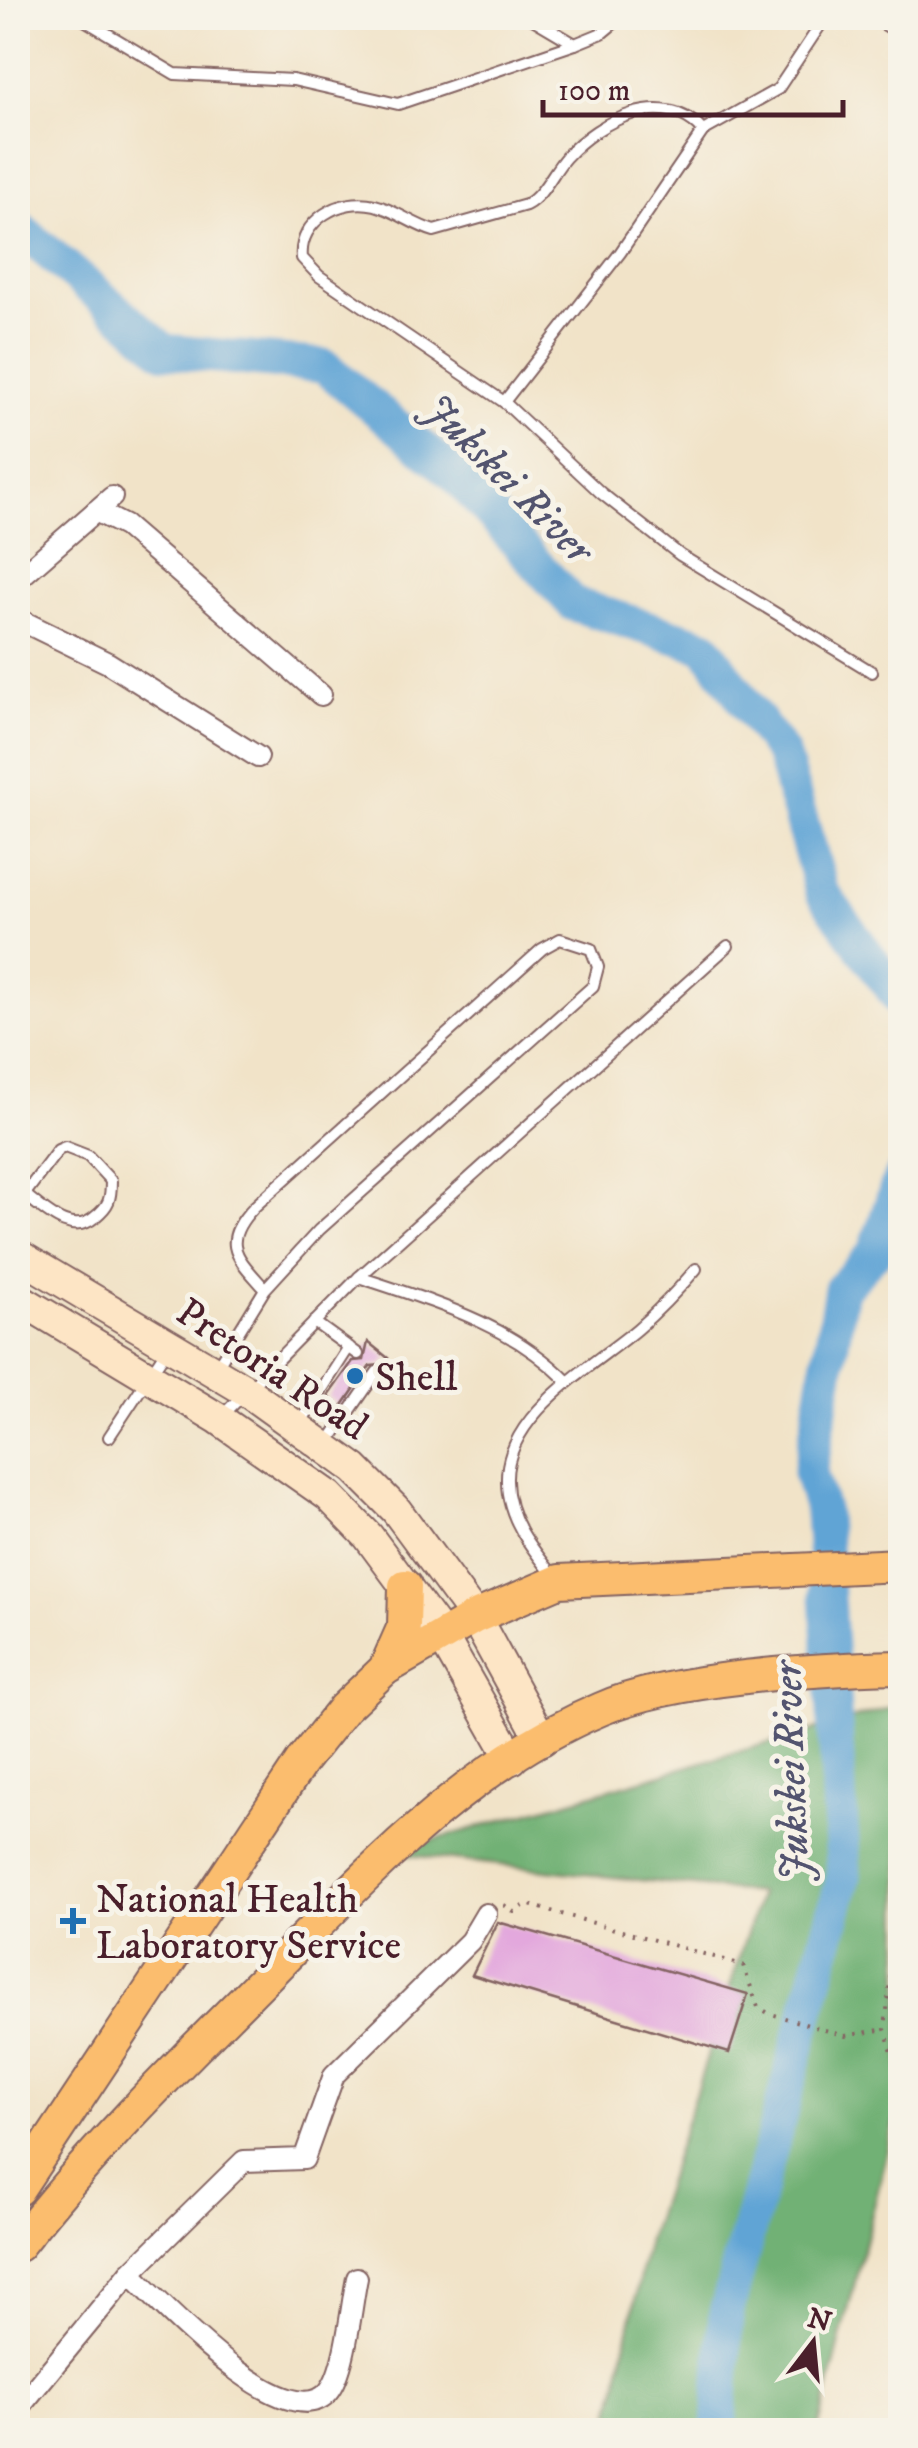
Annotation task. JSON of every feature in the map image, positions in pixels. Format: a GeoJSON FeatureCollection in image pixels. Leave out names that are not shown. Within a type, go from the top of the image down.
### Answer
{"type":"FeatureCollection","features":[{"type":"Feature","properties":{"kind":"main road","name":"Pretoria Road"},"geometry":{"type":"LineString","coordinates":[[18,1256],[245,1390],[326,1445],[396,1510],[475,1616],[542,1740]]}},
{"type":"Feature","properties":{"kind":"main road","name":"Pretoria Road"},"geometry":{"type":"LineString","coordinates":[[18,1298],[219,1420],[329,1496],[368,1536],[442,1636],[512,1759]]}},
{"type":"Feature","properties":{"kind":"main road"},"geometry":{"type":"LineString","coordinates":[[18,2189],[302,1761],[344,1708],[385,1669],[475,1616],[558,1581],[900,1565]]}},
{"type":"Feature","properties":{"kind":"main road"},"geometry":{"type":"LineString","coordinates":[[385,1669],[404,1626],[405,1586]]}},
{"type":"Feature","properties":{"kind":"main road"},"geometry":{"type":"LineString","coordinates":[[18,2244],[55,2196],[182,2061],[389,1853],[432,1812],[512,1759],[602,1708],[663,1691],[797,1673],[891,1667]]}},
{"type":"Feature","properties":{"kind":"street"},"geometry":{"type":"LineString","coordinates":[[883,18],[900,28]]}},
{"type":"Feature","properties":{"kind":"street"},"geometry":{"type":"LineString","coordinates":[[18,578],[104,503],[125,526],[321,695]]}},
{"type":"Feature","properties":{"kind":"street"},"geometry":{"type":"LineString","coordinates":[[18,619],[108,663],[258,757]]}},
{"type":"Feature","properties":{"kind":"street"},"geometry":{"type":"LineString","coordinates":[[18,2408],[130,2273],[244,2161],[304,2159],[334,2075],[470,1941],[486,1914]]}},
{"type":"Feature","properties":{"kind":"street"},"geometry":{"type":"LineString","coordinates":[[130,2273],[222,2359],[258,2386],[302,2403],[324,2396],[336,2378],[357,2278]]}},
{"type":"Feature","properties":{"kind":"lane"},"geometry":{"type":"LineString","coordinates":[[81,18],[176,74],[293,80],[398,104],[575,44],[602,33],[620,18]]}},
{"type":"Feature","properties":{"kind":"lane"},"geometry":{"type":"LineString","coordinates":[[531,18],[575,44]]}},
{"type":"Feature","properties":{"kind":"lane"},"geometry":{"type":"LineString","coordinates":[[504,402],[620,253],[703,131],[778,89],[826,18]]}},
{"type":"Feature","properties":{"kind":"lane"},"geometry":{"type":"LineString","coordinates":[[703,131],[680,110],[658,108],[635,114],[584,142],[531,202],[480,215],[449,230],[418,226],[378,205],[363,203],[337,209],[310,224],[302,258],[319,276],[504,402],[601,494],[680,555],[872,672]]}},
{"type":"Feature","properties":{"kind":"lane"},"geometry":{"type":"LineString","coordinates":[[214,1372],[265,1289],[319,1230],[593,986],[598,967],[591,949],[560,939],[542,949],[254,1207],[238,1227],[233,1243],[238,1259],[265,1289]]}},
{"type":"Feature","properties":{"kind":"lane"},"geometry":{"type":"LineString","coordinates":[[219,1420],[359,1277],[728,946]]}},
{"type":"Feature","properties":{"kind":"lane"},"geometry":{"type":"LineString","coordinates":[[65,1147],[88,1156],[110,1182],[106,1208],[88,1224],[74,1226],[21,1198],[65,1147]]}},
{"type":"Feature","properties":{"kind":"lane"},"geometry":{"type":"LineString","coordinates":[[558,1581],[517,1523],[506,1483],[512,1452],[568,1381],[636,1329],[696,1269]]}},
{"type":"Feature","properties":{"kind":"lane"},"geometry":{"type":"LineString","coordinates":[[359,1277],[487,1322],[538,1352],[568,1381]]}},
{"type":"Feature","properties":{"kind":"lane"},"geometry":{"type":"LineString","coordinates":[[298,1426],[354,1351],[314,1322]]}},
{"type":"Feature","properties":{"kind":"lane"},"geometry":{"type":"LineString","coordinates":[[109,1437],[170,1344]]}},
{"type":"Feature","properties":{"kind":"lane"},"geometry":{"type":"LineString","coordinates":[[326,1445],[377,1372]]}},
{"type":"Feature","properties":{"kind":"path"},"geometry":{"type":"LineString","coordinates":[[900,1882],[884,2030],[900,2079]]}},
{"type":"Feature","properties":{"kind":"path"},"geometry":{"type":"LineString","coordinates":[[486,1914],[496,1905],[505,1904],[514,1912],[533,1904],[743,1964],[758,2007],[768,2013],[845,2036],[884,2030]]}},
{"type":"Feature","properties":{"kind":"green space"},"geometry":{"type":"Polygon","coordinates":[[[900,1705],[900,2102],[818,2430],[608,2430],[647,2243],[760,1893],[389,1853],[900,1705]]]}},
{"type":"Feature","properties":{"kind":"building"},"geometry":{"type":"Polygon","coordinates":[[[368,1342],[388,1358],[382,1365],[370,1366],[341,1408],[328,1396],[353,1361],[364,1360],[368,1342]]]}},
{"type":"Feature","properties":{"kind":"building"},"geometry":{"type":"Polygon","coordinates":[[[498,1922],[748,1994],[729,2053],[472,1975],[498,1922]]]}},
{"type":"Feature","properties":{"kind":"waterway","name":"Jukskei River"},"geometry":{"type":"LineString","coordinates":[[18,227],[165,351],[324,366],[454,474],[573,604],[705,646],[782,754],[822,892],[900,1000]]}},
{"type":"Feature","properties":{"kind":"waterway","name":"Jukskei River"},"geometry":{"type":"LineString","coordinates":[[719,2430],[726,2313],[844,1876],[822,1513],[810,1472],[841,1289],[875,1252],[900,1178]]}},
{"type":"Feature","properties":{"kind":"place","name":"Shell"},"geometry":{"type":"Point","coordinates":[355,1376]}},
{"type":"Feature","properties":{"kind":"place","name":"National Health Laboratory Service"},"geometry":{"type":"Point","coordinates":[73,1921]}}]}
